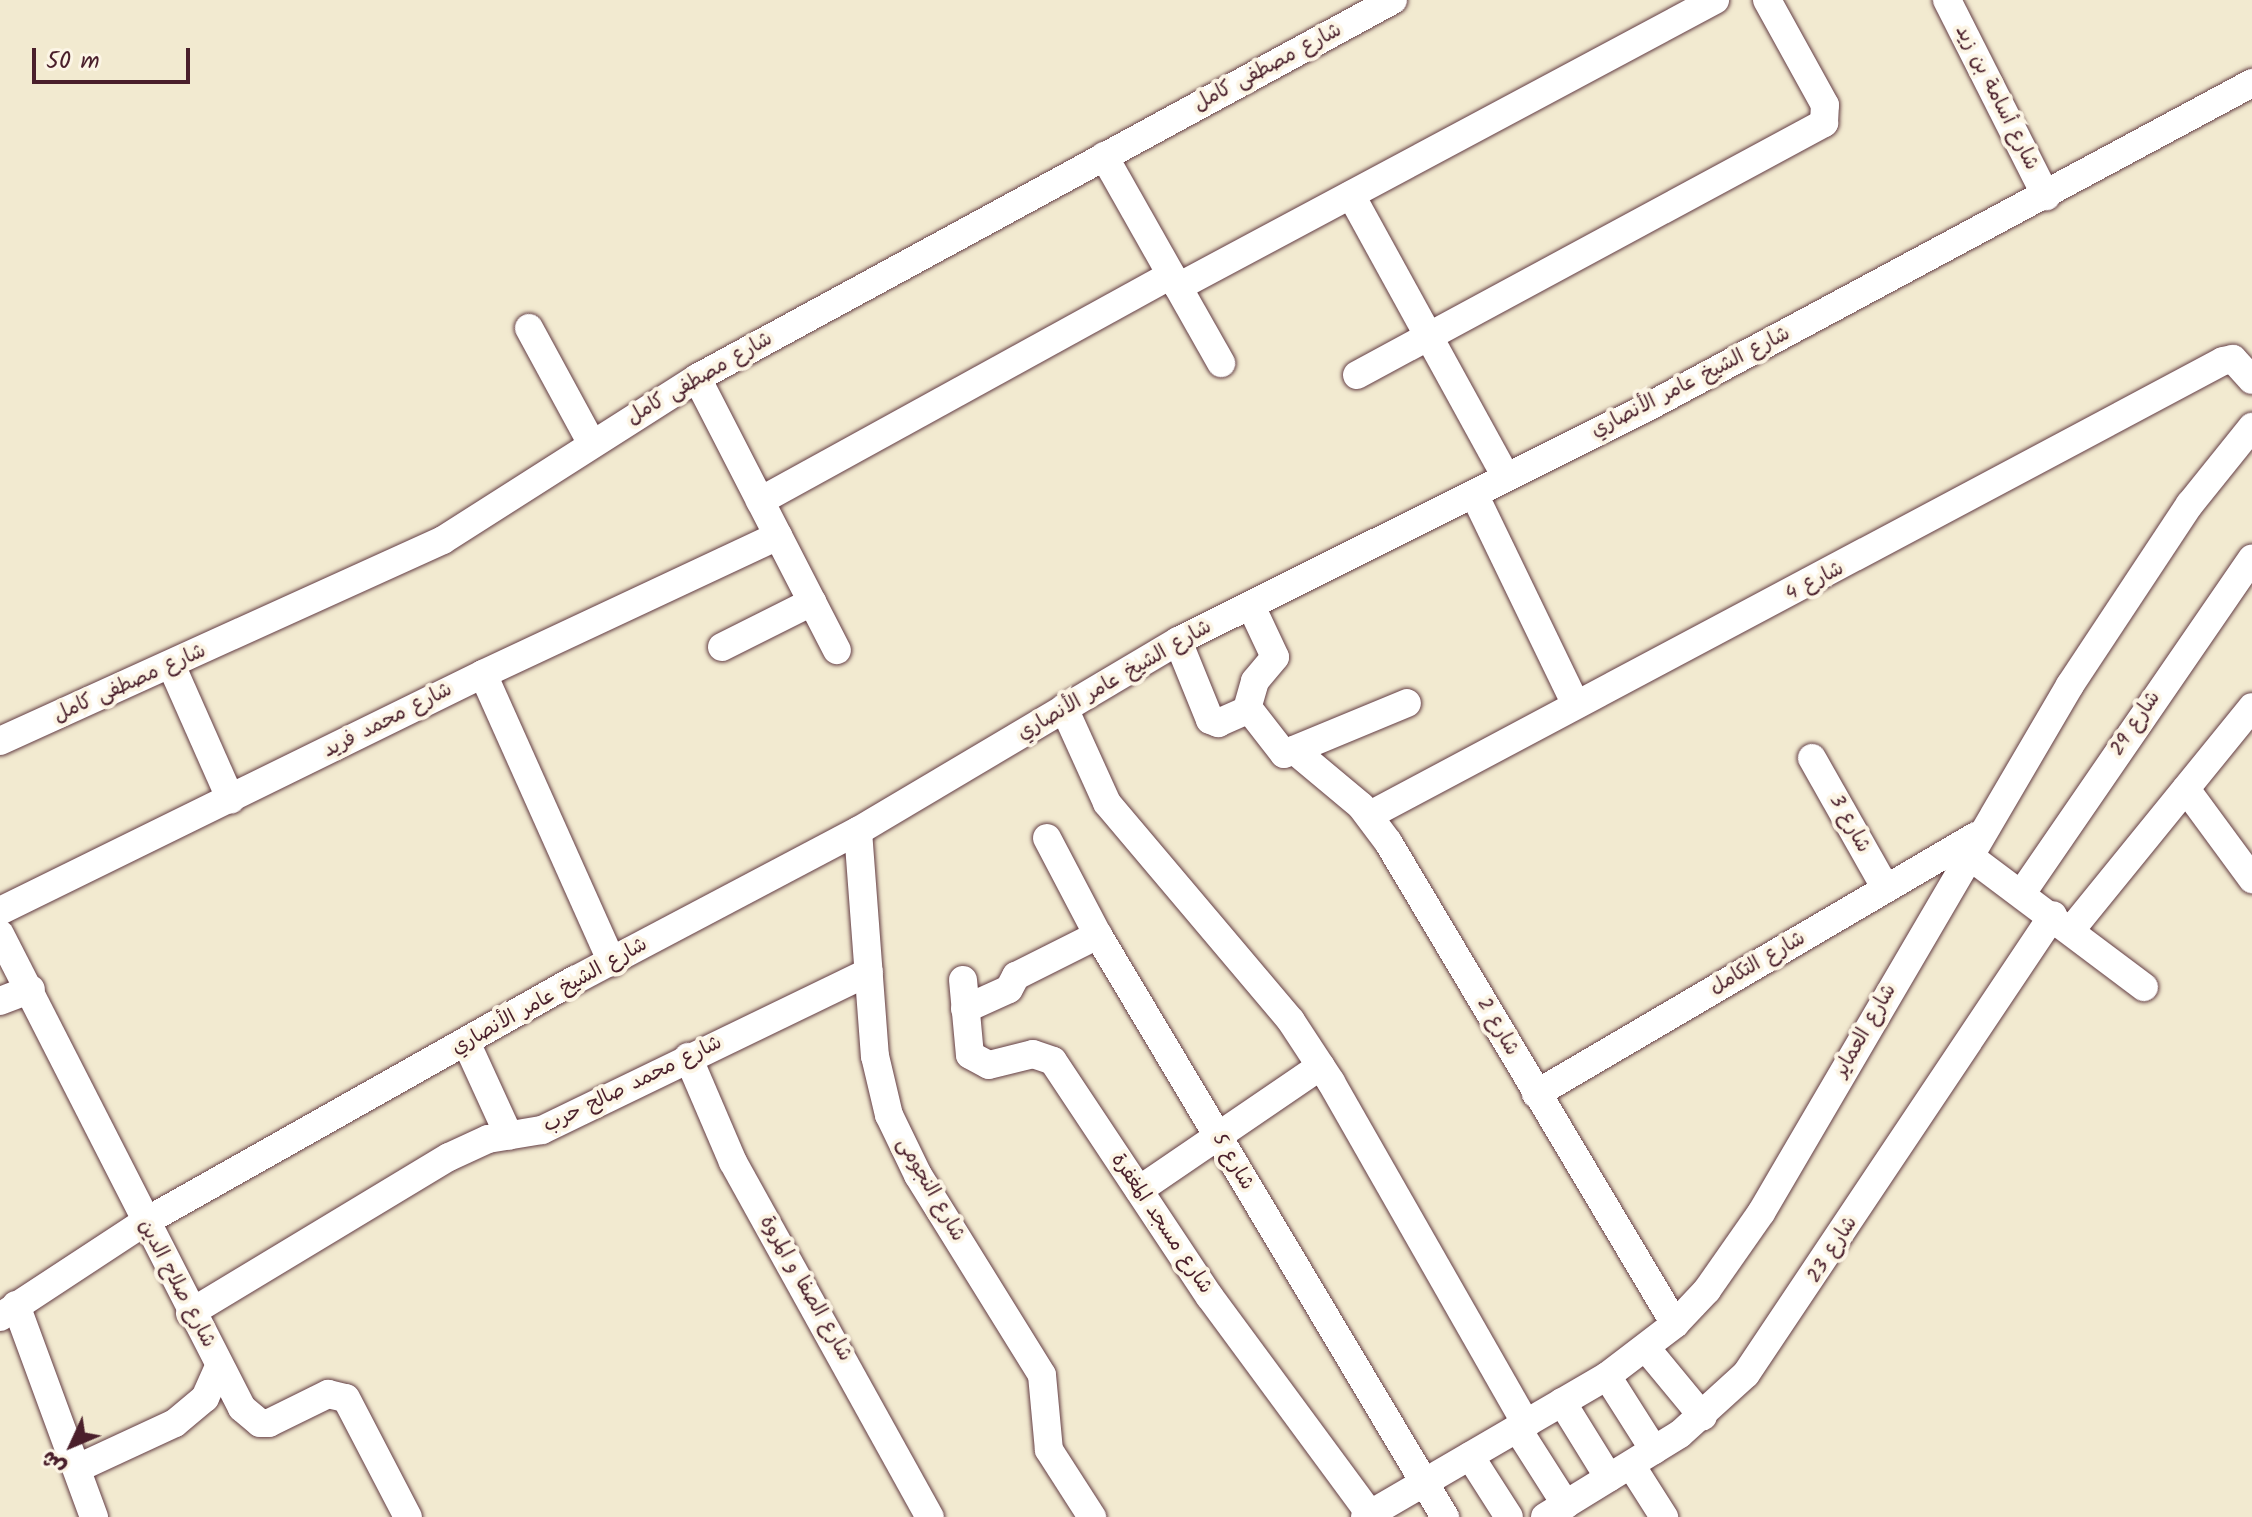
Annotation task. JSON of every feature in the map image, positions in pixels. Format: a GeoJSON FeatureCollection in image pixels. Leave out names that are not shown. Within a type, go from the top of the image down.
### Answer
{"type":"FeatureCollection","features":[{"type":"Feature","properties":{"kind":"street","name":"شارع مصطفى كامل"},"geometry":{"type":"LineString","coordinates":[[0,741],[172,667],[443,540],[591,442],[697,378],[1393,0]]}},
{"type":"Feature","properties":{"kind":"street"},"geometry":{"type":"LineString","coordinates":[[760,501],[1174,281],[1351,195],[1715,0]]}},
{"type":"Feature","properties":{"kind":"street"},"geometry":{"type":"LineString","coordinates":[[1357,375],[1824,123],[1825,105],[1767,0]]}},
{"type":"Feature","properties":{"kind":"street","name":"شارع أسامة بن زيد"},"geometry":{"type":"LineString","coordinates":[[1947,0],[2046,196]]}},
{"type":"Feature","properties":{"kind":"street","name":"شارع الشيخ عامر الأنصاري"},"geometry":{"type":"LineString","coordinates":[[8,1311],[143,1223],[466,1042],[858,831],[1178,641],[1474,494],[2046,196],[2252,83]]}},
{"type":"Feature","properties":{"kind":"street"},"geometry":{"type":"LineString","coordinates":[[1104,156],[1221,363]]}},
{"type":"Feature","properties":{"kind":"street"},"geometry":{"type":"LineString","coordinates":[[1351,195],[1506,477]]}},
{"type":"Feature","properties":{"kind":"street"},"geometry":{"type":"LineString","coordinates":[[529,328],[591,442]]}},
{"type":"Feature","properties":{"kind":"street","name":"شارع 4"},"geometry":{"type":"LineString","coordinates":[[1370,815],[2223,361],[2233,359],[2252,380]]}},
{"type":"Feature","properties":{"kind":"street"},"geometry":{"type":"LineString","coordinates":[[697,378],[837,650]]}},
{"type":"Feature","properties":{"kind":"street","name":"شارع العماير"},"geometry":{"type":"LineString","coordinates":[[1369,1516],[1607,1376],[1646,1348],[1675,1324],[1744,1240],[1974,844],[2154,555],[2252,427]]}},
{"type":"Feature","properties":{"kind":"street"},"geometry":{"type":"LineString","coordinates":[[1474,494],[1576,705]]}},
{"type":"Feature","properties":{"kind":"street","name":"شارع محمد فريد"},"geometry":{"type":"LineString","coordinates":[[0,911],[483,674],[778,536]]}},
{"type":"Feature","properties":{"kind":"street","name":"شارع 29"},"geometry":{"type":"LineString","coordinates":[[2022,893],[2252,558]]}},
{"type":"Feature","properties":{"kind":"street"},"geometry":{"type":"LineString","coordinates":[[722,647],[812,602]]}},
{"type":"Feature","properties":{"kind":"street"},"geometry":{"type":"LineString","coordinates":[[1178,641],[1210,720],[1218,723],[1247,709],[1250,690],[1275,657],[1251,606]]}},
{"type":"Feature","properties":{"kind":"street"},"geometry":{"type":"LineString","coordinates":[[172,667],[231,800]]}},
{"type":"Feature","properties":{"kind":"street"},"geometry":{"type":"LineString","coordinates":[[483,674],[612,962]]}},
{"type":"Feature","properties":{"kind":"street"},"geometry":{"type":"LineString","coordinates":[[1294,750],[1407,703]]}},
{"type":"Feature","properties":{"kind":"street"},"geometry":{"type":"LineString","coordinates":[[1064,708],[1107,803],[1137,845],[1242,960],[1321,1066],[1521,1426],[1555,1513]]}},
{"type":"Feature","properties":{"kind":"street","name":"شارع 2"},"geometry":{"type":"LineString","coordinates":[[1247,709],[1279,751],[1294,750],[1370,815],[1675,1324]]}},
{"type":"Feature","properties":{"kind":"street","name":"شارع 23"},"geometry":{"type":"LineString","coordinates":[[1555,1513],[1703,1417],[1746,1374],[2062,923],[2186,789],[2251,710]]}},
{"type":"Feature","properties":{"kind":"street","name":"شارع 3"},"geometry":{"type":"LineString","coordinates":[[1812,758],[1886,889]]}},
{"type":"Feature","properties":{"kind":"street"},"geometry":{"type":"LineString","coordinates":[[2186,789],[2252,879]]}},
{"type":"Feature","properties":{"kind":"street","name":"شارع النجومى"},"geometry":{"type":"LineString","coordinates":[[858,831],[875,1056],[889,1115],[918,1175],[1042,1375],[1049,1450],[1092,1517]]}},
{"type":"Feature","properties":{"kind":"street","name":"شارع 5"},"geometry":{"type":"LineString","coordinates":[[1047,838],[1098,935],[1445,1517]]}},
{"type":"Feature","properties":{"kind":"street"},"geometry":{"type":"LineString","coordinates":[[1974,844],[2022,893],[2144,987]]}},
{"type":"Feature","properties":{"kind":"street","name":"شارع التكامل"},"geometry":{"type":"LineString","coordinates":[[1536,1094],[1886,889],[1974,844]]}},
{"type":"Feature","properties":{"kind":"street","name":"شارع صلاح الدين"},"geometry":{"type":"LineString","coordinates":[[0,934],[31,989],[143,1223],[242,1408],[260,1423],[277,1421],[328,1394],[346,1398],[408,1517]]}},
{"type":"Feature","properties":{"kind":"street"},"geometry":{"type":"LineString","coordinates":[[965,1009],[1009,989],[1016,976],[1098,935]]}},
{"type":"Feature","properties":{"kind":"street","name":"شارع محمد صالح حرب"},"geometry":{"type":"LineString","coordinates":[[190,1313],[449,1157],[509,1136],[542,1130],[869,972]]}},
{"type":"Feature","properties":{"kind":"street","name":"شارع مسجد المغفرة"},"geometry":{"type":"LineString","coordinates":[[963,980],[968,1047],[975,1061],[989,1065],[1033,1054],[1048,1056],[1245,1347],[1369,1516]]}},
{"type":"Feature","properties":{"kind":"street"},"geometry":{"type":"LineString","coordinates":[[0,1001],[31,989]]}},
{"type":"Feature","properties":{"kind":"street"},"geometry":{"type":"LineString","coordinates":[[466,1042],[509,1136]]}},
{"type":"Feature","properties":{"kind":"street","name":"شارع الصفا و المروة"},"geometry":{"type":"LineString","coordinates":[[688,1057],[733,1162],[930,1517]]}},
{"type":"Feature","properties":{"kind":"street"},"geometry":{"type":"LineString","coordinates":[[1139,1190],[1321,1066]]}},
{"type":"Feature","properties":{"kind":"street"},"geometry":{"type":"LineString","coordinates":[[8,1311],[78,1468],[94,1517]]}},
{"type":"Feature","properties":{"kind":"street"},"geometry":{"type":"LineString","coordinates":[[1646,1348],[1703,1417]]}},
{"type":"Feature","properties":{"kind":"street"},"geometry":{"type":"LineString","coordinates":[[78,1468],[175,1423],[205,1398],[219,1366]]}},
{"type":"Feature","properties":{"kind":"street"},"geometry":{"type":"LineString","coordinates":[[1607,1376],[1631,1464]]}},
{"type":"Feature","properties":{"kind":"street"},"geometry":{"type":"LineString","coordinates":[[1562,1402],[1631,1464],[1664,1517]]}},
{"type":"Feature","properties":{"kind":"street"},"geometry":{"type":"LineString","coordinates":[[1470,1456],[1509,1517]]}}]}
